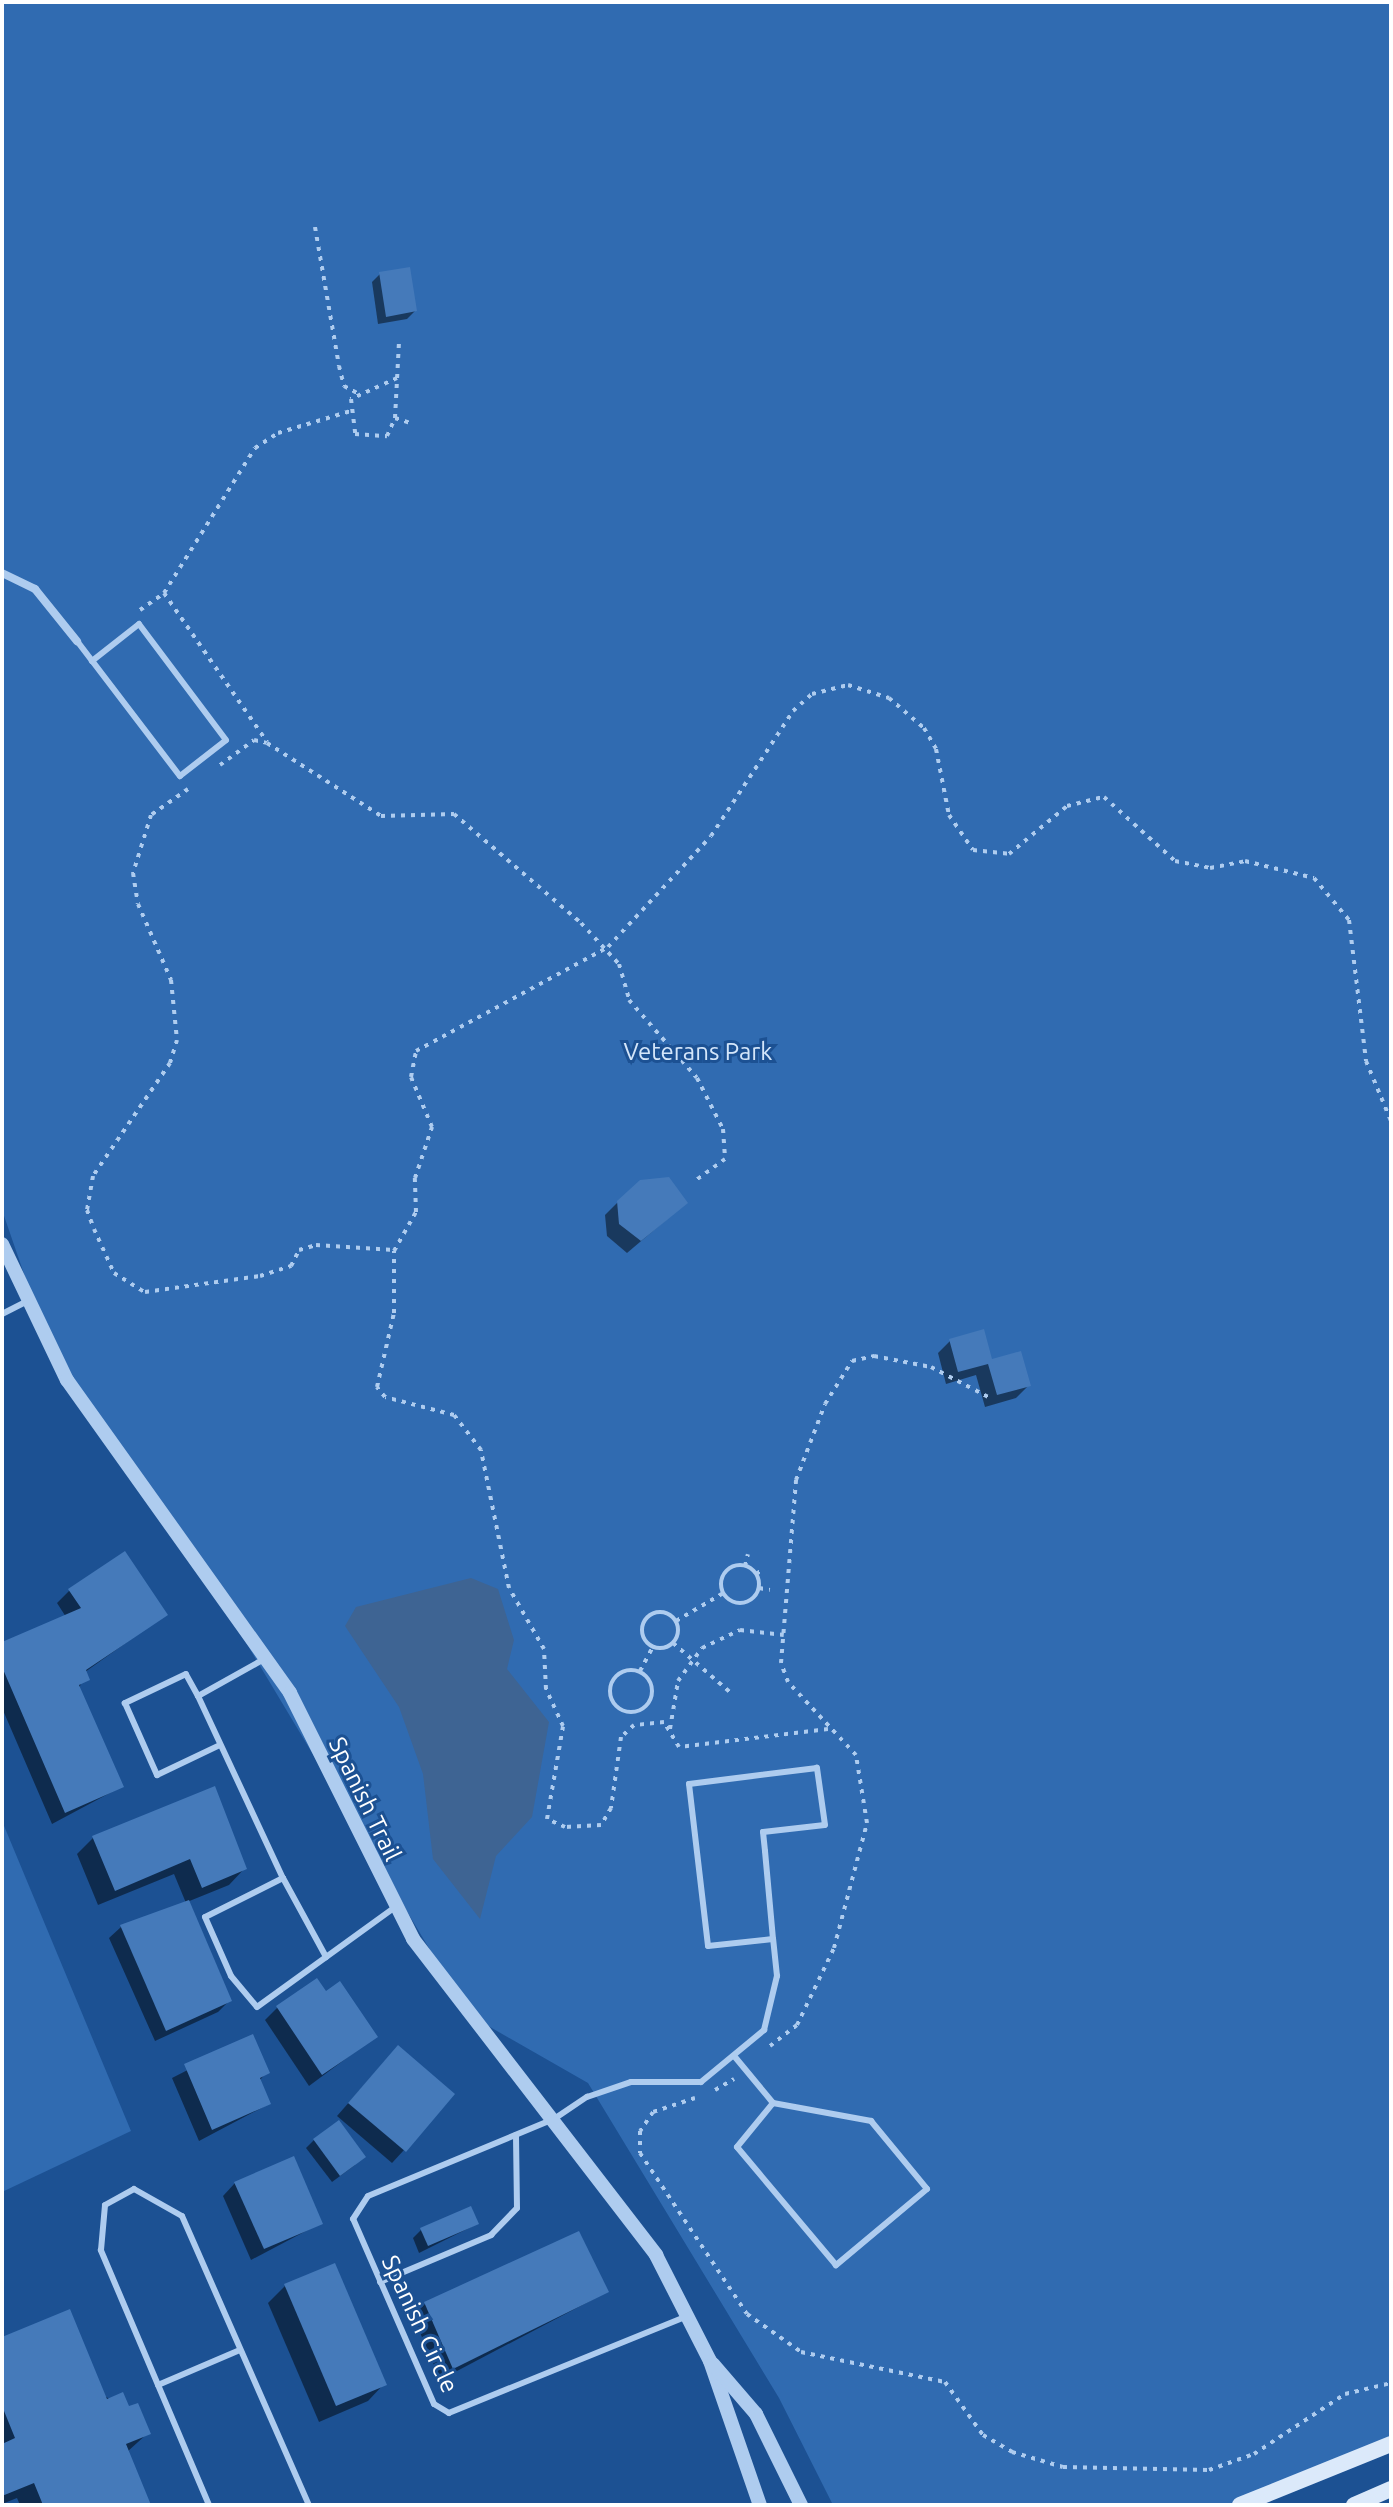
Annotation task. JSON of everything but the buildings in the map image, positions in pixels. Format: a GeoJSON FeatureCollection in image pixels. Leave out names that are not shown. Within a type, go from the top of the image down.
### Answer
{"type":"FeatureCollection","features":[{"type":"Feature","properties":{"kind":"main road"},"geometry":{"type":"LineString","coordinates":[[1240,2505],[1391,2444]]}},
{"type":"Feature","properties":{"kind":"main road"},"geometry":{"type":"LineString","coordinates":[[1354,2505],[1391,2489]]}},
{"type":"Feature","properties":{"kind":"street"},"geometry":{"type":"LineString","coordinates":[[2,573],[35,589],[77,641]]}},
{"type":"Feature","properties":{"kind":"street","name":"Spanish Trail"},"geometry":{"type":"LineString","coordinates":[[2,1244],[26,1302],[107,1441],[267,1657],[395,1907],[445,1985],[554,2119],[656,2255],[710,2361],[760,2505]]}},
{"type":"Feature","properties":{"kind":"street","name":"Spanish Trail"},"geometry":{"type":"LineString","coordinates":[[710,2361],[756,2414],[801,2505]]}},
{"type":"Feature","properties":{"kind":"lane"},"geometry":{"type":"LineString","coordinates":[[77,641],[92,661],[180,776],[226,740],[139,624],[92,661]]}},
{"type":"Feature","properties":{"kind":"lane"},"geometry":{"type":"LineString","coordinates":[[2,1314],[26,1302]]}},
{"type":"Feature","properties":{"kind":"lane"},"geometry":{"type":"LineString","coordinates":[[198,1696],[267,1657]]}},
{"type":"Feature","properties":{"kind":"lane"},"geometry":{"type":"LineString","coordinates":[[220,1745],[157,1775],[125,1703],[186,1674],[198,1696],[283,1878],[326,1957]]}},
{"type":"Feature","properties":{"kind":"lane","name":"Spanish Circle"},"geometry":{"type":"LineString","coordinates":[[688,2315],[449,2413],[434,2404],[355,2227],[360,2202],[554,2119],[587,2097],[631,2082],[701,2082],[764,2030],[772,2006],[773,1939],[763,1832],[825,1825],[817,1768],[689,1784],[708,1946],[773,1939]]}},
{"type":"Feature","properties":{"kind":"lane"},"geometry":{"type":"LineString","coordinates":[[283,1878],[205,1917],[231,1976],[257,2007],[395,1907]]}},
{"type":"Feature","properties":{"kind":"lane"},"geometry":{"type":"LineString","coordinates":[[735,2057],[773,2103],[871,2121],[927,2189],[836,2265],[737,2147],[773,2103]]}},
{"type":"Feature","properties":{"kind":"lane"},"geometry":{"type":"LineString","coordinates":[[380,2282],[491,2235],[517,2208],[516,2135]]}},
{"type":"Feature","properties":{"kind":"lane"},"geometry":{"type":"LineString","coordinates":[[209,2505],[101,2250],[105,2205],[134,2189],[182,2216],[309,2505]]}},
{"type":"Feature","properties":{"kind":"lane"},"geometry":{"type":"LineString","coordinates":[[158,2385],[240,2350]]}},
{"type":"Feature","properties":{"kind":"path"},"geometry":{"type":"LineString","coordinates":[[315,227],[341,376],[359,394]]}},
{"type":"Feature","properties":{"kind":"path"},"geometry":{"type":"LineString","coordinates":[[397,378],[359,394],[351,411],[355,434],[387,436],[395,418],[399,342]]}},
{"type":"Feature","properties":{"kind":"path"},"geometry":{"type":"LineString","coordinates":[[152,601],[164,593],[255,448],[278,433],[351,411]]}},
{"type":"Feature","properties":{"kind":"path"},"geometry":{"type":"LineString","coordinates":[[395,418],[413,424]]}},
{"type":"Feature","properties":{"kind":"path"},"geometry":{"type":"LineString","coordinates":[[164,593],[267,743]]}},
{"type":"Feature","properties":{"kind":"path"},"geometry":{"type":"LineString","coordinates":[[670,1729],[647,1721],[621,1737],[611,1808],[601,1825],[565,1827],[547,1819],[563,1726],[546,1689],[544,1649],[509,1588],[481,1450],[454,1415],[385,1397],[377,1387],[394,1313],[394,1250],[416,1212],[415,1178],[432,1127],[411,1077],[416,1051],[608,947],[711,836],[793,711],[829,686],[869,689],[924,728],[936,749],[949,815],[973,850],[1009,854],[1067,806],[1104,797],[1175,861],[1210,868],[1245,861],[1314,878],[1349,920],[1366,1061],[1391,1121]]}},
{"type":"Feature","properties":{"kind":"path"},"geometry":{"type":"LineString","coordinates":[[213,770],[254,740],[267,743],[381,816],[454,814],[608,947],[629,1000],[697,1078],[723,1129],[725,1159],[695,1181]]}},
{"type":"Feature","properties":{"kind":"path"},"geometry":{"type":"LineString","coordinates":[[201,779],[151,815],[139,847],[138,904],[171,980],[177,1040],[170,1063],[93,1176],[87,1210],[94,1229],[114,1273],[145,1292],[260,1276],[291,1266],[299,1250],[316,1245],[394,1250]]}},
{"type":"Feature","properties":{"kind":"path"},"geometry":{"type":"LineString","coordinates":[[992,1399],[906,1360],[852,1361],[825,1404],[796,1480],[784,1635],[788,1682],[828,1729],[856,1755],[867,1823],[834,1948],[797,2025],[729,2084],[653,2112],[640,2131],[640,2153],[747,2314],[801,2352],[945,2382],[983,2435],[1012,2452],[1063,2467],[1209,2470],[1254,2454],[1297,2419],[1345,2394],[1391,2383]]}},
{"type":"Feature","properties":{"kind":"path"},"geometry":{"type":"LineString","coordinates":[[745,1566],[748,1554]]}},
{"type":"Feature","properties":{"kind":"path"},"geometry":{"type":"LineString","coordinates":[[724,1592],[724,1571],[745,1566],[756,1574],[759,1588]]}},
{"type":"Feature","properties":{"kind":"path"},"geometry":{"type":"LineString","coordinates":[[756,1574],[764,1569]]}},
{"type":"Feature","properties":{"kind":"path"},"geometry":{"type":"LineString","coordinates":[[724,1592],[742,1603],[759,1588]]}},
{"type":"Feature","properties":{"kind":"path"},"geometry":{"type":"LineString","coordinates":[[759,1588],[770,1590]]}},
{"type":"Feature","properties":{"kind":"path"},"geometry":{"type":"LineString","coordinates":[[676,1621],[724,1592]]}},
{"type":"Feature","properties":{"kind":"path"},"geometry":{"type":"LineString","coordinates":[[652,1647],[643,1639],[645,1620],[659,1611],[676,1621]]}},
{"type":"Feature","properties":{"kind":"path"},"geometry":{"type":"LineString","coordinates":[[673,1643],[676,1621]]}},
{"type":"Feature","properties":{"kind":"path"},"geometry":{"type":"LineString","coordinates":[[784,1635],[740,1630],[692,1658],[678,1681],[670,1729],[679,1747],[828,1729]]}},
{"type":"Feature","properties":{"kind":"path"},"geometry":{"type":"LineString","coordinates":[[652,1647],[673,1643],[731,1693]]}},
{"type":"Feature","properties":{"kind":"path"},"geometry":{"type":"LineString","coordinates":[[640,1671],[652,1647]]}},
{"type":"Feature","properties":{"kind":"path"},"geometry":{"type":"LineString","coordinates":[[627,1670],[640,1671],[651,1682],[650,1700],[640,1711],[622,1711],[612,1703],[611,1685],[627,1670]]}},
{"type":"Feature","properties":{"kind":"green space","name":"Veterans Park"},"geometry":{"type":"Polygon","coordinates":[[[2,2],[1391,2],[1391,2442],[1239,2505],[833,2505],[779,2398],[588,2083],[469,2015],[196,1559],[52,1355],[2,1210],[2,2]]]}},
{"type":"Feature","properties":{"kind":"green space"},"geometry":{"type":"Polygon","coordinates":[[[2,1821],[131,2131],[2,2192],[2,1821]]]}},
{"type":"Feature","properties":{"kind":"shaded area"},"geometry":{"type":"Polygon","coordinates":[[[471,1578],[498,1589],[514,1640],[507,1669],[549,1722],[532,1817],[496,1856],[480,1919],[433,1859],[423,1774],[399,1707],[345,1626],[356,1607],[471,1578]]]}}]}
